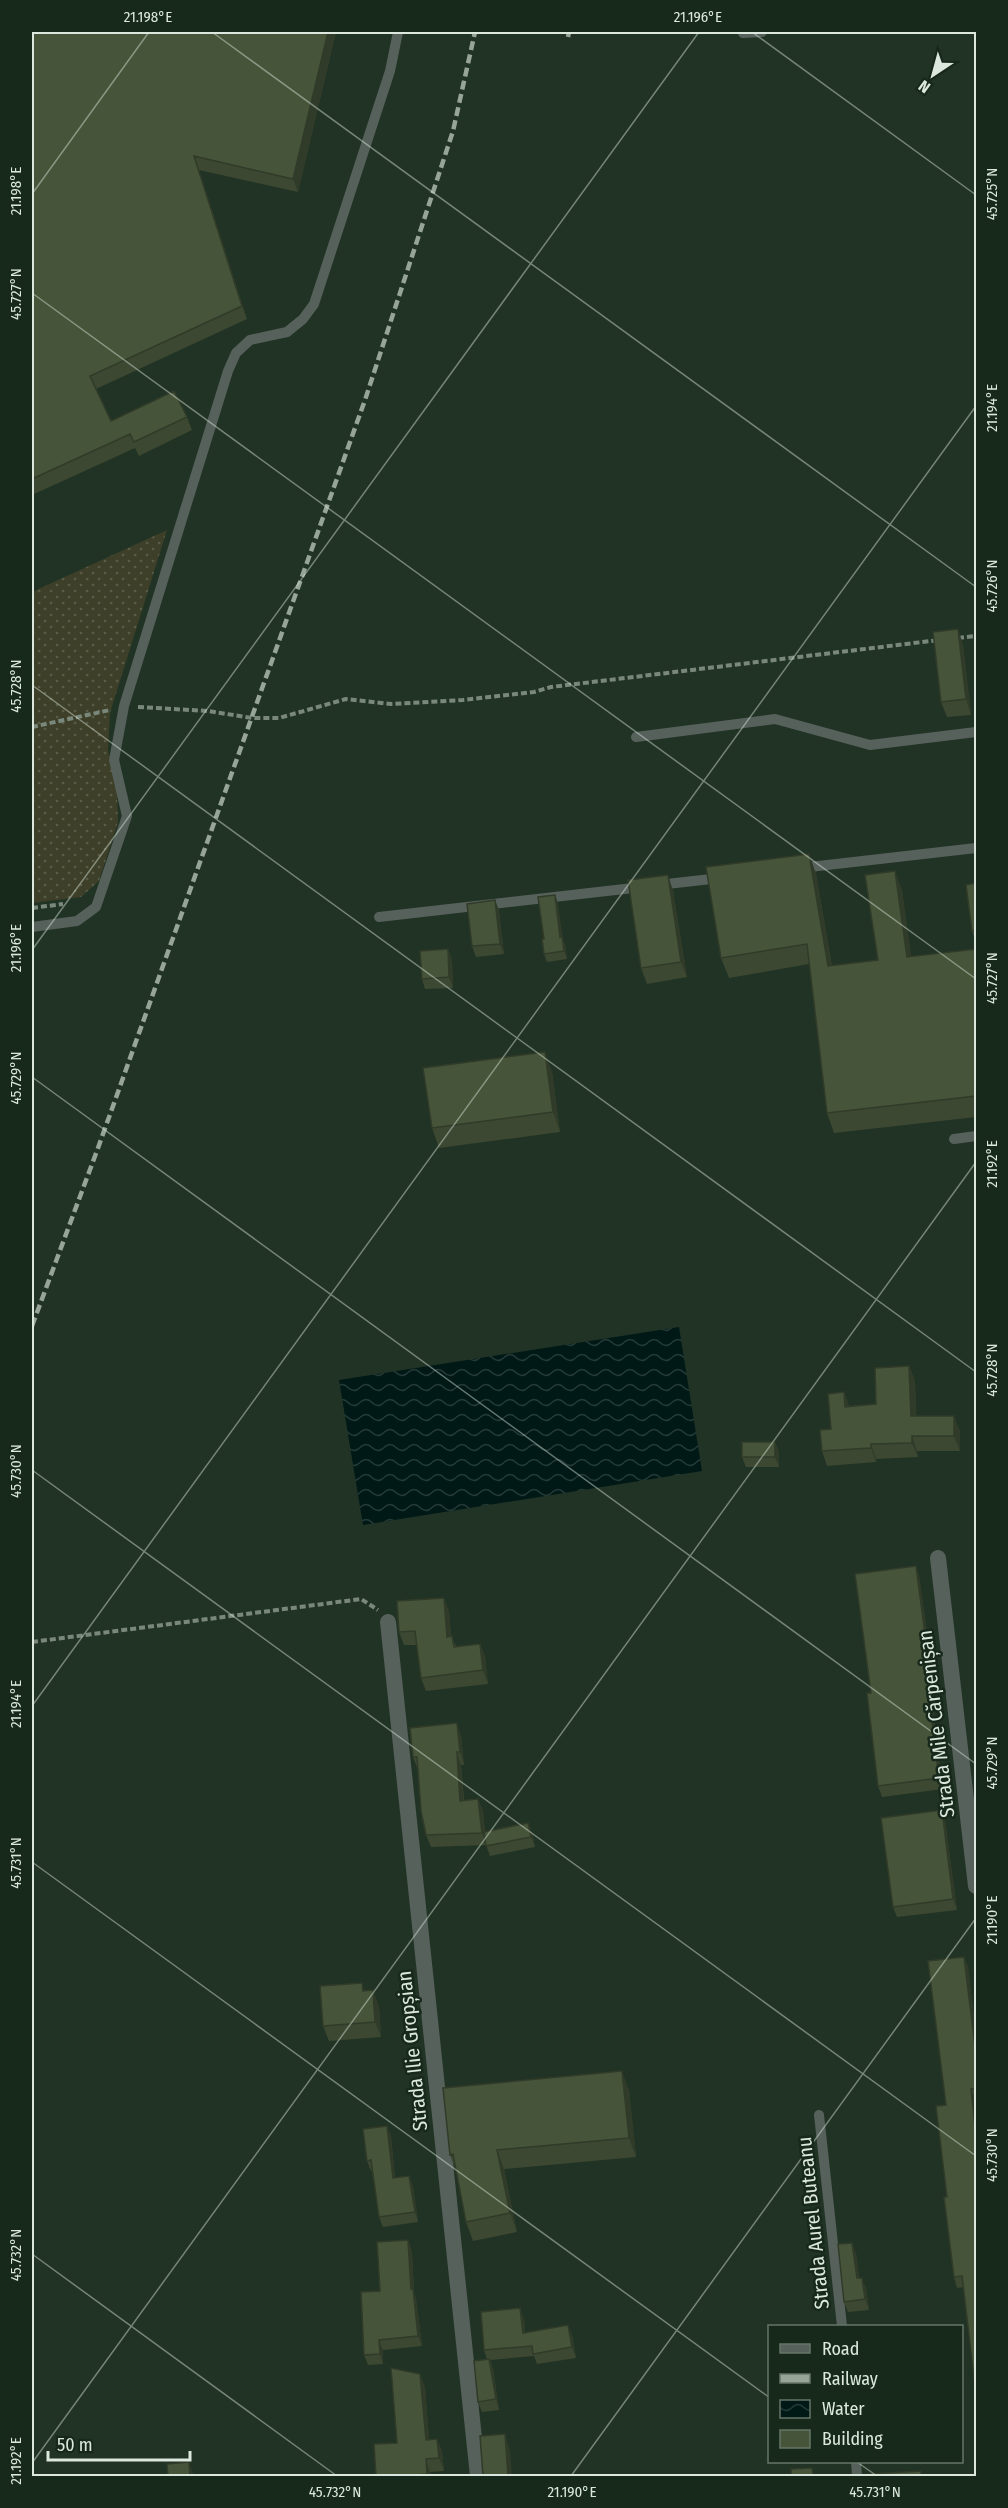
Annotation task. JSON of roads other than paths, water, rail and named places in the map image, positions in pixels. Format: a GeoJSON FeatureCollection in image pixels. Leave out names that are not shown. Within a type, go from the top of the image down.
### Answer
{"type":"FeatureCollection","features":[{"type":"Feature","properties":{"kind":"street","name":"Strada Mile Cărpenișan"},"geometry":{"type":"LineString","coordinates":[[938,1558],[976,1886]]}},
{"type":"Feature","properties":{"kind":"street","name":"Strada Ilie Gropșian"},"geometry":{"type":"LineString","coordinates":[[388,1622],[478,2476]]}},
{"type":"Feature","properties":{"kind":"lane"},"geometry":{"type":"LineString","coordinates":[[32,927],[77,921],[96,907],[127,816],[114,760],[124,706],[228,371],[236,353],[250,340],[287,333],[303,319],[314,304],[390,71],[398,32]]}},
{"type":"Feature","properties":{"kind":"lane"},"geometry":{"type":"LineString","coordinates":[[743,33],[762,32]]}},
{"type":"Feature","properties":{"kind":"lane"},"geometry":{"type":"LineString","coordinates":[[636,737],[775,719],[870,745],[976,732]]}},
{"type":"Feature","properties":{"kind":"lane"},"geometry":{"type":"LineString","coordinates":[[789,870],[976,848]]}},
{"type":"Feature","properties":{"kind":"lane"},"geometry":{"type":"LineString","coordinates":[[379,917],[730,877]]}},
{"type":"Feature","properties":{"kind":"lane"},"geometry":{"type":"LineString","coordinates":[[954,1139],[976,1136]]}},
{"type":"Feature","properties":{"kind":"lane","name":"Strada Aurel Buteanu"},"geometry":{"type":"LineString","coordinates":[[819,2115],[842,2325]]}},
{"type":"Feature","properties":{"kind":"water"},"geometry":{"type":"Polygon","coordinates":[[[679,1327],[702,1471],[363,1525],[339,1380],[679,1327]]]}},
{"type":"Feature","properties":{"kind":"railway"},"geometry":{"type":"LineString","coordinates":[[32,1326],[98,1148],[365,400],[453,131],[475,32]]}},
{"type":"Feature","properties":{"kind":"railway"},"geometry":{"type":"LineString","coordinates":[[568,37],[569,32]]}}]}
